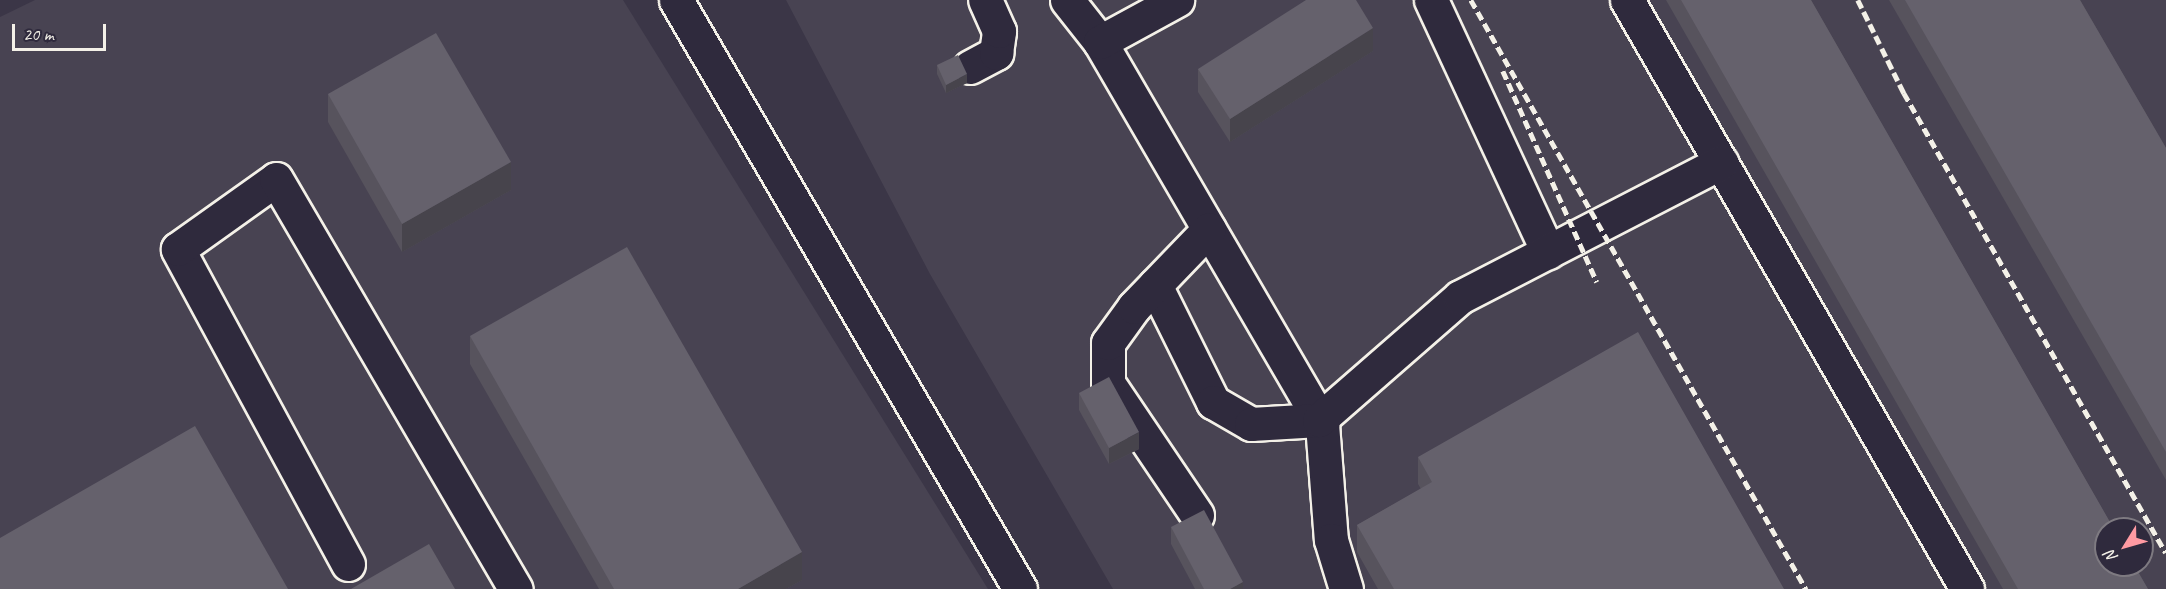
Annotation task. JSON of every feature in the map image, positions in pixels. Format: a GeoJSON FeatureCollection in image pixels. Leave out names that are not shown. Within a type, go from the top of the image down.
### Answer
{"type":"FeatureCollection","features":[{"type":"Feature","properties":{"kind":"street"},"geometry":{"type":"LineString","coordinates":[[676,0],[1018,588]]}},
{"type":"Feature","properties":{"kind":"street"},"geometry":{"type":"LineString","coordinates":[[970,67],[996,53],[999,31],[986,0]]}},
{"type":"Feature","properties":{"kind":"street"},"geometry":{"type":"LineString","coordinates":[[1067,0],[1100,42],[1319,420],[1331,540],[1346,589]]}},
{"type":"Feature","properties":{"kind":"street"},"geometry":{"type":"LineString","coordinates":[[1100,42],[1177,0]]}},
{"type":"Feature","properties":{"kind":"street"},"geometry":{"type":"LineString","coordinates":[[1431,0],[1548,252]]}},
{"type":"Feature","properties":{"kind":"street"},"geometry":{"type":"LineString","coordinates":[[1627,0],[1967,589]]}},
{"type":"Feature","properties":{"kind":"street"},"geometry":{"type":"LineString","coordinates":[[1155,285],[1213,402],[1251,424],[1319,420],[1460,297],[1721,162]]}},
{"type":"Feature","properties":{"kind":"street"},"geometry":{"type":"LineString","coordinates":[[348,564],[178,249],[276,179],[516,589]]}},
{"type":"Feature","properties":{"kind":"street"},"geometry":{"type":"LineString","coordinates":[[1197,515],[1108,383],[1108,344],[1155,285],[1209,230]]}},
{"type":"Feature","properties":{"kind":"shaded area"},"geometry":{"type":"Polygon","coordinates":[[[35,0],[623,0],[988,589],[0,589],[0,17],[35,0]]]}},
{"type":"Feature","properties":{"kind":"shaded area"},"geometry":{"type":"Polygon","coordinates":[[[786,0],[2166,0],[2166,589],[1113,589],[930,274],[786,0]]]}},
{"type":"Feature","properties":{"kind":"building"},"geometry":{"type":"Polygon","coordinates":[[[1306,0],[1356,0],[1373,28],[1230,119],[1198,69],[1306,0]]]}},
{"type":"Feature","properties":{"kind":"building"},"geometry":{"type":"Polygon","coordinates":[[[1681,0],[1811,0],[2107,517],[2094,517],[2094,577],[2141,577],[2148,589],[2018,589],[1681,0]]]}},
{"type":"Feature","properties":{"kind":"building"},"geometry":{"type":"Polygon","coordinates":[[[1905,0],[2080,0],[2166,148],[2166,452],[1905,0]]]}},
{"type":"Feature","properties":{"kind":"building"},"geometry":{"type":"Polygon","coordinates":[[[436,33],[511,162],[402,224],[328,94],[436,33]]]}},
{"type":"Feature","properties":{"kind":"building"},"geometry":{"type":"Polygon","coordinates":[[[958,55],[967,74],[946,85],[937,65],[958,55]]]}},
{"type":"Feature","properties":{"kind":"building"},"geometry":{"type":"Polygon","coordinates":[[[627,247],[802,552],[738,589],[614,589],[470,336],[627,247]]]}},
{"type":"Feature","properties":{"kind":"building"},"geometry":{"type":"Polygon","coordinates":[[[1638,332],[1784,589],[1394,589],[1357,525],[1432,482],[1418,457],[1638,332]]]}},
{"type":"Feature","properties":{"kind":"building"},"geometry":{"type":"Polygon","coordinates":[[[1109,377],[1139,432],[1109,448],[1079,393],[1109,377]]]}},
{"type":"Feature","properties":{"kind":"building"},"geometry":{"type":"Polygon","coordinates":[[[195,426],[288,589],[0,589],[0,538],[195,426]]]}},
{"type":"Feature","properties":{"kind":"building"},"geometry":{"type":"Polygon","coordinates":[[[1204,510],[1243,582],[1230,589],[1204,589],[1171,527],[1204,510]]]}},
{"type":"Feature","properties":{"kind":"building"},"geometry":{"type":"Polygon","coordinates":[[[429,544],[455,589],[351,589],[429,544]]]}},
{"type":"Feature","properties":{"kind":"railway"},"geometry":{"type":"LineString","coordinates":[[1471,0],[1806,589]]}},
{"type":"Feature","properties":{"kind":"railway"},"geometry":{"type":"LineString","coordinates":[[1858,0],[1904,93],[2166,553]]}},
{"type":"Feature","properties":{"kind":"railway"},"geometry":{"type":"LineString","coordinates":[[1503,71],[1597,282]]}}]}
